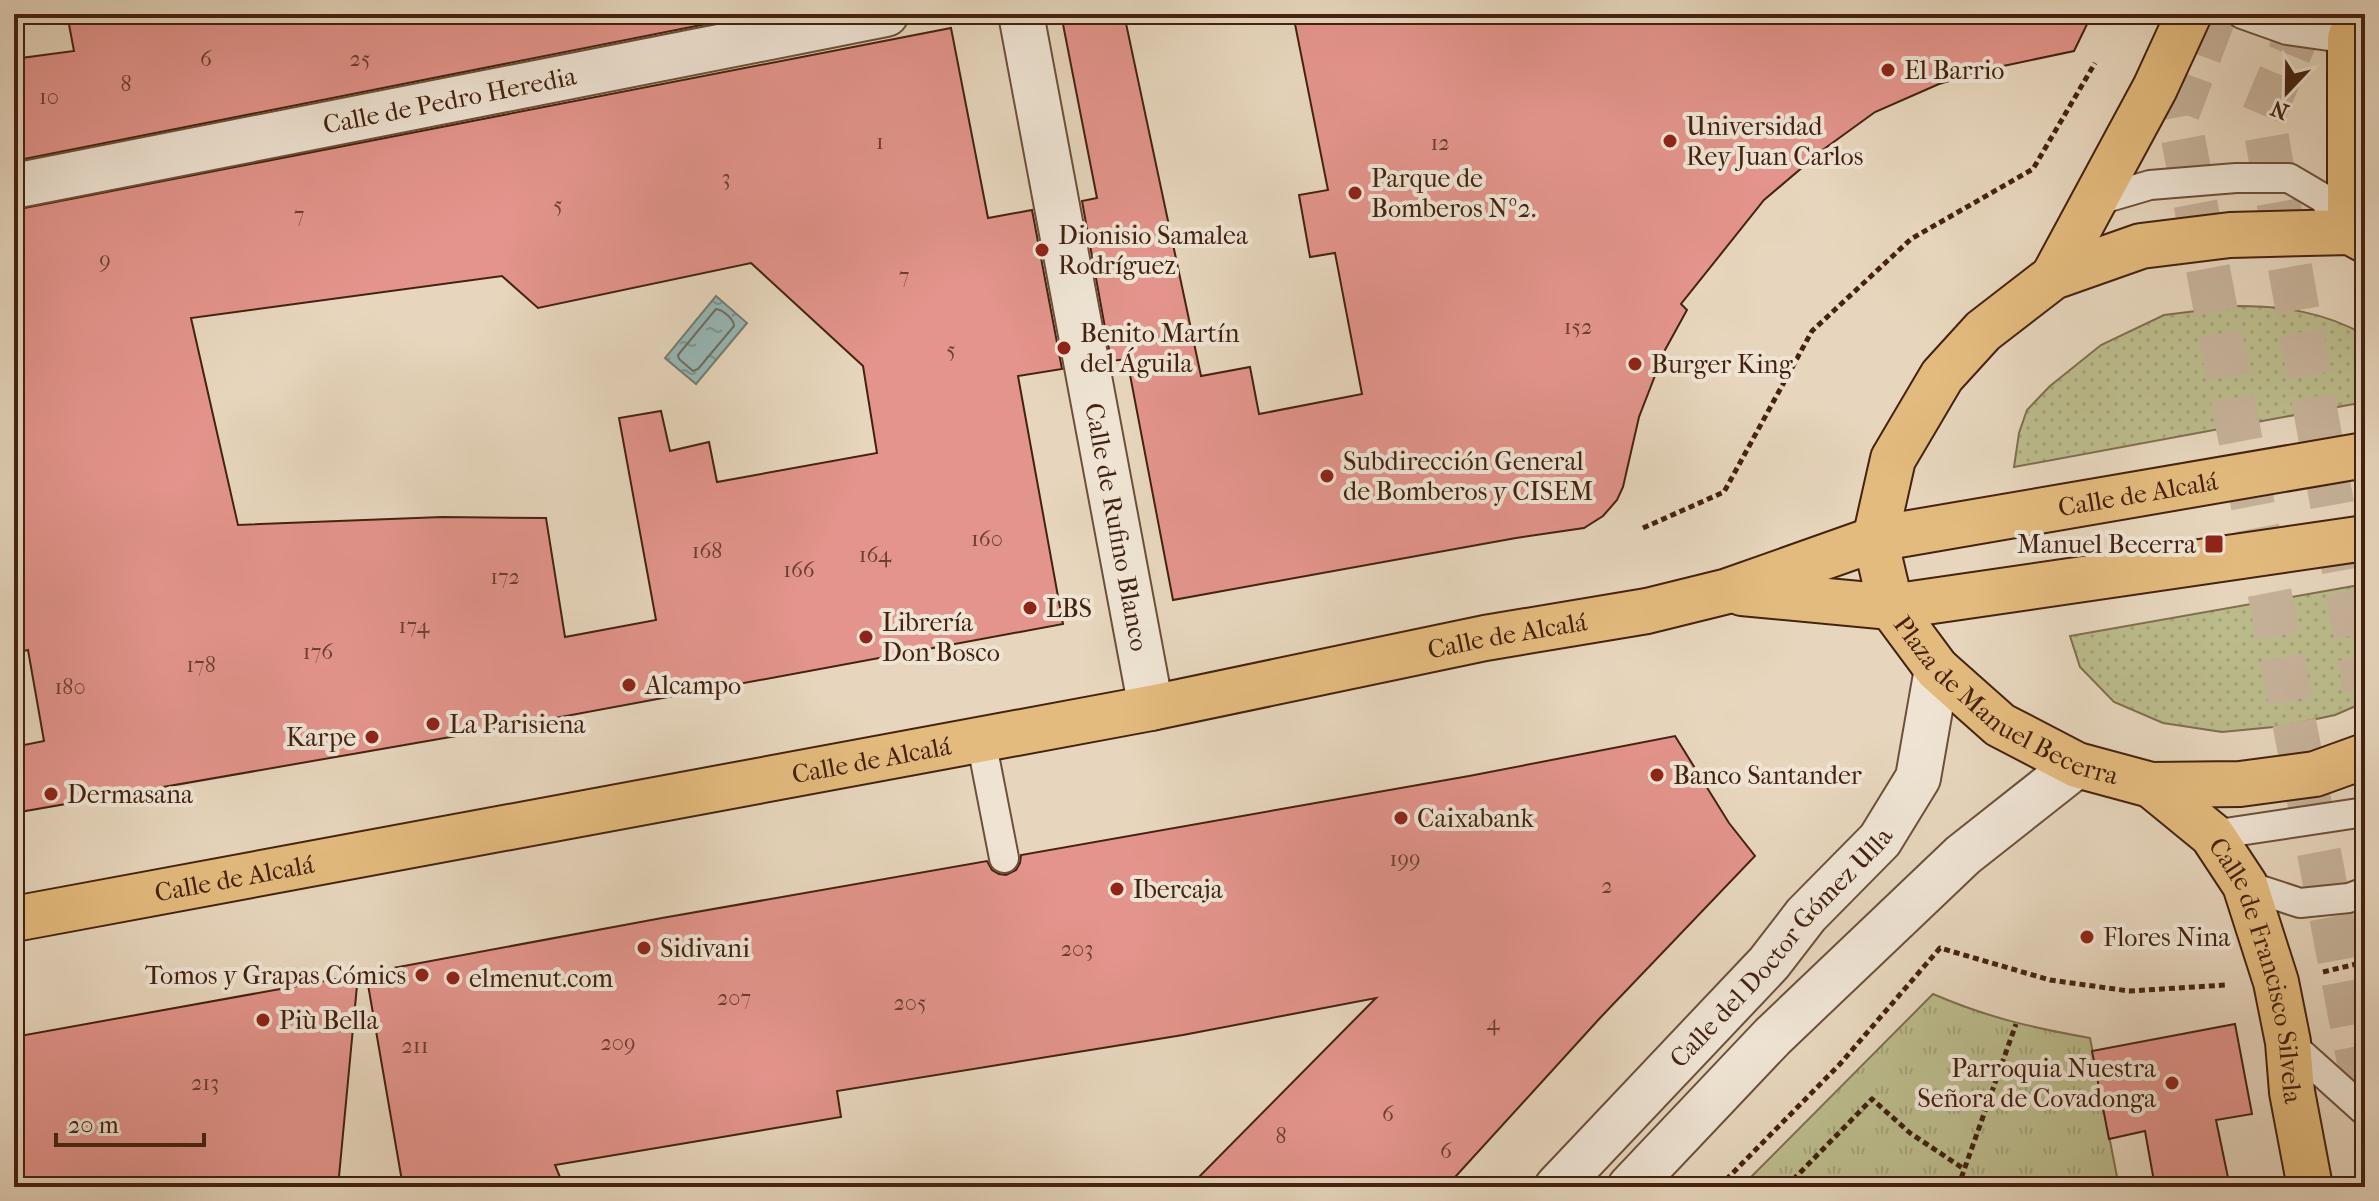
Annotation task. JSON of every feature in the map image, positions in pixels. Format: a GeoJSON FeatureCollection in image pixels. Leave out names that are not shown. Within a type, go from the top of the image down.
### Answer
{"type":"FeatureCollection","features":[{"type":"Feature","properties":{"kind":"main road"},"geometry":{"type":"LineString","coordinates":[[2053,277],[2155,88],[2189,14]]}},
{"type":"Feature","properties":{"kind":"main road"},"geometry":{"type":"LineString","coordinates":[[2354,27],[2358,236]]}},
{"type":"Feature","properties":{"kind":"main road","name":"Plaza de Manuel Becerra"},"geometry":{"type":"LineString","coordinates":[[2358,236],[2230,235],[2141,246],[2053,277],[1983,331],[1942,376],[1893,459],[1875,539],[1891,607],[1937,669],[2000,725],[2077,765],[2151,785],[2240,784],[2315,774],[2365,756]]}},
{"type":"Feature","properties":{"kind":"main road","name":"Calle de Alcalá"},"geometry":{"type":"LineString","coordinates":[[14,919],[1151,708],[1485,638],[1647,611],[1728,591],[1875,539],[2365,455]]}},
{"type":"Feature","properties":{"kind":"main road","name":"Calle de Alcalá"},"geometry":{"type":"LineString","coordinates":[[1728,591],[1891,607],[2365,538]]}},
{"type":"Feature","properties":{"kind":"main road","name":"Calle de Francisco Silvela"},"geometry":{"type":"LineString","coordinates":[[2151,785],[2212,835],[2245,885],[2276,982],[2310,1187]]}},
{"type":"Feature","properties":{"kind":"street","name":"Calle de Pedro Heredia"},"geometry":{"type":"LineString","coordinates":[[14,186],[886,14]]}},
{"type":"Feature","properties":{"kind":"street","name":"Calle de Rufino Blanco"},"geometry":{"type":"LineString","coordinates":[[1021,14],[1151,708]]}},
{"type":"Feature","properties":{"kind":"street","name":"Calle del Doctor Gómez Ulla"},"geometry":{"type":"LineString","coordinates":[[1557,1187],[1769,963],[1806,915],[1880,840],[1918,778],[1937,669]]}},
{"type":"Feature","properties":{"kind":"street","name":"Calle del Doctor Gómez Ulla"},"geometry":{"type":"LineString","coordinates":[[1630,1187],[1773,1036],[1963,855],[2077,765]]}},
{"type":"Feature","properties":{"kind":"lane"},"geometry":{"type":"LineString","coordinates":[[2242,14],[2287,30],[2354,27]]}},
{"type":"Feature","properties":{"kind":"lane"},"geometry":{"type":"LineString","coordinates":[[2092,202],[2150,185],[2236,178],[2289,178],[2323,198],[2358,236]]}},
{"type":"Feature","properties":{"kind":"lane"},"geometry":{"type":"LineString","coordinates":[[981,740],[1004,858]]}},
{"type":"Feature","properties":{"kind":"lane"},"geometry":{"type":"LineString","coordinates":[[2212,835],[2365,812]]}},
{"type":"Feature","properties":{"kind":"lane"},"geometry":{"type":"LineString","coordinates":[[2245,885],[2300,903],[2349,898],[2365,892]]}},
{"type":"Feature","properties":{"kind":"lane"},"geometry":{"type":"LineString","coordinates":[[2288,1042],[2365,1111]]}},
{"type":"Feature","properties":{"kind":"path"},"geometry":{"type":"LineString","coordinates":[[1643,528],[1724,492],[1812,331],[1911,239],[2033,169],[2095,63]]}},
{"type":"Feature","properties":{"kind":"path"},"geometry":{"type":"LineString","coordinates":[[1719,1187],[1840,1064],[1940,948],[2050,980],[2129,991],[2276,982]]}},
{"type":"Feature","properties":{"kind":"path"},"geometry":{"type":"LineString","coordinates":[[1958,1187],[2016,1024]]}},
{"type":"Feature","properties":{"kind":"path"},"geometry":{"type":"LineString","coordinates":[[1786,1187],[1872,1099],[1910,1133],[1964,1169]]}},
{"type":"Feature","properties":{"kind":"green space"},"geometry":{"type":"Polygon","coordinates":[[[2237,306],[2303,312],[2365,335],[2365,402],[2014,467],[2019,433],[2027,410],[2050,386],[2101,345],[2164,315],[2237,306]]]}},
{"type":"Feature","properties":{"kind":"green space"},"geometry":{"type":"Polygon","coordinates":[[[2365,584],[2365,702],[2335,715],[2284,726],[2222,732],[2163,723],[2114,702],[2080,667],[2070,636],[2365,584]]]}},
{"type":"Feature","properties":{"kind":"green space"},"geometry":{"type":"Polygon","coordinates":[[[1933,994],[2010,1021],[2090,1038],[2119,1187],[1741,1187],[1933,994]]]}},
{"type":"Feature","properties":{"kind":"water"},"geometry":{"type":"Polygon","coordinates":[[[716,296],[747,323],[696,384],[665,358],[716,296]]]}},
{"type":"Feature","properties":{"kind":"building"},"geometry":{"type":"Polygon","coordinates":[[[67,14],[757,14],[14,161],[14,59],[74,51],[67,14]]]}},
{"type":"Feature","properties":{"kind":"building"},"geometry":{"type":"Polygon","coordinates":[[[1061,14],[1124,14],[1201,376],[1250,367],[1259,414],[1362,394],[1335,253],[1310,257],[1299,195],[1328,190],[1293,14],[2092,14],[2074,51],[1989,69],[1939,84],[1875,112],[1824,149],[1764,200],[1681,304],[1687,310],[1665,350],[1639,417],[1623,487],[1617,500],[1603,516],[1584,528],[1173,600],[1127,359],[1111,361],[1082,201],[1097,198],[1061,14]]]}},
{"type":"Feature","properties":{"kind":"building"},"geometry":{"type":"Polygon","coordinates":[[[951,28],[988,218],[1032,210],[1062,369],[1018,376],[1063,624],[485,731],[14,813],[14,747],[44,741],[28,650],[14,653],[14,210],[951,28]],[[751,263],[538,308],[502,276],[191,318],[238,525],[442,517],[546,518],[565,637],[656,620],[619,418],[661,411],[670,451],[709,442],[717,482],[877,453],[863,366],[751,263]]]}},
{"type":"Feature","properties":{"kind":"building"},"geometry":{"type":"Polygon","coordinates":[[[1675,736],[1729,823],[1755,856],[1600,1018],[1446,1187],[1189,1187],[1376,998],[1183,1035],[837,1091],[841,1117],[555,1165],[564,1187],[403,1187],[366,973],[987,861],[992,870],[1006,875],[1016,870],[1021,855],[1469,776],[1675,736]]]}},
{"type":"Feature","properties":{"kind":"building"},"geometry":{"type":"Polygon","coordinates":[[[358,975],[338,1187],[14,1187],[14,1037],[358,975]]]}},
{"type":"Feature","properties":{"kind":"building","name":"Parroquia Nuestra Señora de Covadonga"},"geometry":{"type":"Polygon","coordinates":[[[2235,1024],[2252,1114],[2216,1120],[2230,1187],[2155,1187],[2145,1131],[2109,1139],[2092,1051],[2235,1024]]]}},
{"type":"Feature","properties":{"kind":"tunnel"},"geometry":{"type":"LineString","coordinates":[[2215,14],[2178,112],[2365,1094]]}},
{"type":"Feature","properties":{"kind":"tunnel"},"geometry":{"type":"LineString","coordinates":[[2306,14],[2263,116],[2365,689]]}},
{"type":"Feature","properties":{"kind":"place","name":"El Barrio"},"geometry":{"type":"Point","coordinates":[1888,70]}},
{"type":"Feature","properties":{"kind":"place","name":"Universidad Rey Juan Carlos"},"geometry":{"type":"Point","coordinates":[1670,141]}},
{"type":"Feature","properties":{"kind":"place","name":"Parque de Bomberos Nº2."},"geometry":{"type":"Point","coordinates":[1355,193]}},
{"type":"Feature","properties":{"kind":"place","name":"Dionisio Samalea Rodríguez"},"geometry":{"type":"Point","coordinates":[1042,250]}},
{"type":"Feature","properties":{"kind":"place","name":"Benito Martín del Águila"},"geometry":{"type":"Point","coordinates":[1064,348]}},
{"type":"Feature","properties":{"kind":"place","name":"Burger King"},"geometry":{"type":"Point","coordinates":[1635,364]}},
{"type":"Feature","properties":{"kind":"place","name":"Subdirección General de Bomberos y CISEM"},"geometry":{"type":"Point","coordinates":[1327,476]}},
{"type":"Feature","properties":{"kind":"place","name":"Manuel Becerra"},"geometry":{"type":"Point","coordinates":[2214,544]}},
{"type":"Feature","properties":{"kind":"place","name":"LBS"},"geometry":{"type":"Point","coordinates":[1030,608]}},
{"type":"Feature","properties":{"kind":"place","name":"Librería Don Bosco"},"geometry":{"type":"Point","coordinates":[866,637]}},
{"type":"Feature","properties":{"kind":"place","name":"Alcampo"},"geometry":{"type":"Point","coordinates":[629,685]}},
{"type":"Feature","properties":{"kind":"place","name":"La Parisiena"},"geometry":{"type":"Point","coordinates":[433,724]}},
{"type":"Feature","properties":{"kind":"place","name":"Karpe"},"geometry":{"type":"Point","coordinates":[372,737]}},
{"type":"Feature","properties":{"kind":"place","name":"Banco Santander"},"geometry":{"type":"Point","coordinates":[1657,775]}},
{"type":"Feature","properties":{"kind":"place","name":"Dermasana"},"geometry":{"type":"Point","coordinates":[51,794]}},
{"type":"Feature","properties":{"kind":"place","name":"Caixabank"},"geometry":{"type":"Point","coordinates":[1401,818]}},
{"type":"Feature","properties":{"kind":"place","name":"Ibercaja"},"geometry":{"type":"Point","coordinates":[1117,889]}},
{"type":"Feature","properties":{"kind":"place","name":"Flores Nina"},"geometry":{"type":"Point","coordinates":[2087,937]}},
{"type":"Feature","properties":{"kind":"place","name":"Sidivani"},"geometry":{"type":"Point","coordinates":[644,948]}},
{"type":"Feature","properties":{"kind":"place","name":"Tomos y Grapas Cómics"},"geometry":{"type":"Point","coordinates":[422,975]}},
{"type":"Feature","properties":{"kind":"place","name":"elmenut.com"},"geometry":{"type":"Point","coordinates":[453,978]}},
{"type":"Feature","properties":{"kind":"place","name":"Più Bella"},"geometry":{"type":"Point","coordinates":[263,1020]}},
{"type":"Feature","properties":{"kind":"place","name":"Parroquia Nuestra Señora de Covadonga"},"geometry":{"type":"Point","coordinates":[2172,1083]}}]}
